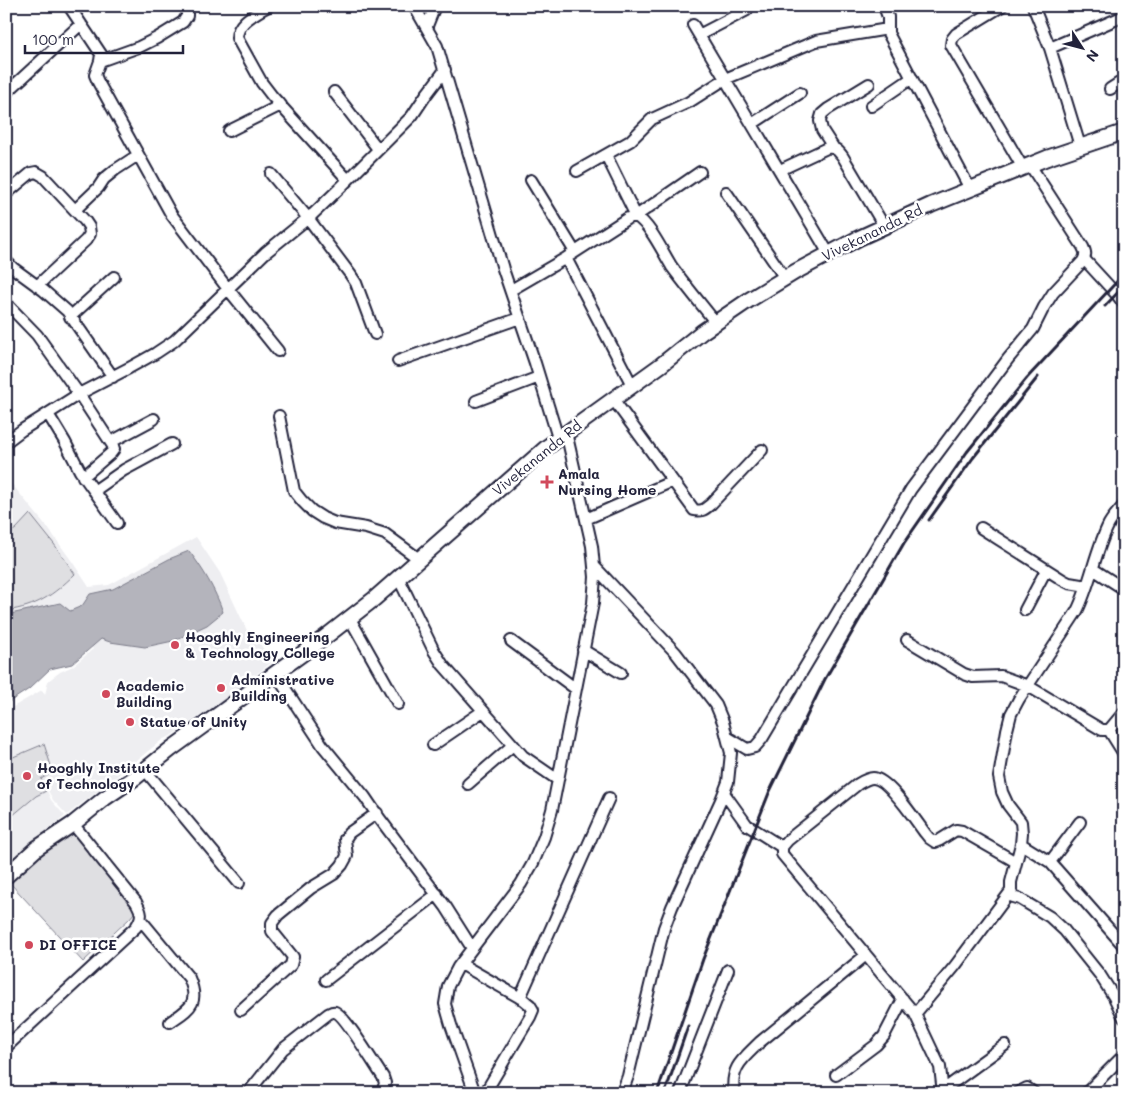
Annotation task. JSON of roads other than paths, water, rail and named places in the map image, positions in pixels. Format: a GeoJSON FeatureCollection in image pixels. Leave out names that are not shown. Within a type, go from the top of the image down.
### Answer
{"type":"FeatureCollection","features":[{"type":"Feature","properties":{"kind":"street"},"geometry":{"type":"LineString","coordinates":[[69,6],[100,54],[100,61],[95,74],[171,214],[278,351]]}},
{"type":"Feature","properties":{"kind":"street"},"geometry":{"type":"LineString","coordinates":[[100,61],[139,47],[183,22],[187,16],[187,6]]}},
{"type":"Feature","properties":{"kind":"street"},"geometry":{"type":"LineString","coordinates":[[268,6],[242,24],[237,32],[238,38],[262,83],[272,96],[348,180]]}},
{"type":"Feature","properties":{"kind":"street"},"geometry":{"type":"LineString","coordinates":[[414,6],[437,46],[496,245],[539,377],[562,435],[586,519],[592,546],[595,577],[576,689],[552,810],[544,837],[534,863],[521,884],[472,948],[448,986],[445,1004],[450,1025],[475,1093]]}},
{"type":"Feature","properties":{"kind":"street"},"geometry":{"type":"LineString","coordinates":[[427,26],[435,6]]}},
{"type":"Feature","properties":{"kind":"street"},"geometry":{"type":"LineString","coordinates":[[884,6],[888,17],[888,32],[970,189]]}},
{"type":"Feature","properties":{"kind":"street"},"geometry":{"type":"LineString","coordinates":[[727,737],[747,749],[755,747],[762,739],[911,489],[1008,359],[1033,329],[1053,293],[1086,257],[1083,247],[1026,166],[951,45],[952,39],[956,34],[1002,6]]}},
{"type":"Feature","properties":{"kind":"street"},"geometry":{"type":"LineString","coordinates":[[1033,6],[1050,48],[1080,146]]}},
{"type":"Feature","properties":{"kind":"street"},"geometry":{"type":"LineString","coordinates":[[699,36],[747,10]]}},
{"type":"Feature","properties":{"kind":"street"},"geometry":{"type":"LineString","coordinates":[[1050,48],[1124,16]]}},
{"type":"Feature","properties":{"kind":"street"},"geometry":{"type":"LineString","coordinates":[[6,93],[81,24]]}},
{"type":"Feature","properties":{"kind":"street"},"geometry":{"type":"LineString","coordinates":[[693,25],[829,254]]}},
{"type":"Feature","properties":{"kind":"street"},"geometry":{"type":"LineString","coordinates":[[577,171],[630,141],[652,120],[689,102],[726,79],[816,41],[888,29]]}},
{"type":"Feature","properties":{"kind":"street"},"geometry":{"type":"LineString","coordinates":[[6,442],[79,394],[113,377],[174,341],[265,253],[308,218],[412,116],[445,70]]}},
{"type":"Feature","properties":{"kind":"street"},"geometry":{"type":"LineString","coordinates":[[871,106],[912,78]]}},
{"type":"Feature","properties":{"kind":"street"},"geometry":{"type":"LineString","coordinates":[[1110,89],[1124,80]]}},
{"type":"Feature","properties":{"kind":"street"},"geometry":{"type":"LineString","coordinates":[[869,84],[828,109],[822,114],[820,121],[822,130],[833,147],[843,156],[884,226]]}},
{"type":"Feature","properties":{"kind":"street"},"geometry":{"type":"LineString","coordinates":[[334,92],[378,149]]}},
{"type":"Feature","properties":{"kind":"street"},"geometry":{"type":"LineString","coordinates":[[752,124],[800,93]]}},
{"type":"Feature","properties":{"kind":"street"},"geometry":{"type":"LineString","coordinates":[[230,130],[281,105]]}},
{"type":"Feature","properties":{"kind":"street","name":"Vivekananda Rd"},"geometry":{"type":"LineString","coordinates":[[6,876],[38,848],[324,638],[374,598],[562,435],[662,365],[702,332],[749,300],[785,278],[884,226],[1026,166],[1124,132]]}},
{"type":"Feature","properties":{"kind":"street"},"geometry":{"type":"LineString","coordinates":[[780,170],[833,147]]}},
{"type":"Feature","properties":{"kind":"street"},"geometry":{"type":"LineString","coordinates":[[75,210],[104,180],[138,155]]}},
{"type":"Feature","properties":{"kind":"street"},"geometry":{"type":"LineString","coordinates":[[606,155],[636,216],[646,225],[676,272],[716,323]]}},
{"type":"Feature","properties":{"kind":"street"},"geometry":{"type":"LineString","coordinates":[[6,194],[31,173],[36,172],[43,176],[89,227],[90,234],[86,240],[37,286]]}},
{"type":"Feature","properties":{"kind":"street"},"geometry":{"type":"LineString","coordinates":[[511,290],[628,218],[636,216],[700,172]]}},
{"type":"Feature","properties":{"kind":"street"},"geometry":{"type":"LineString","coordinates":[[271,174],[308,218],[356,283],[375,334]]}},
{"type":"Feature","properties":{"kind":"street"},"geometry":{"type":"LineString","coordinates":[[531,180],[570,255],[632,385]]}},
{"type":"Feature","properties":{"kind":"street"},"geometry":{"type":"LineString","coordinates":[[726,192],[785,278]]}},
{"type":"Feature","properties":{"kind":"street"},"geometry":{"type":"LineString","coordinates":[[1084,259],[1124,304]]}},
{"type":"Feature","properties":{"kind":"street"},"geometry":{"type":"LineString","coordinates":[[6,261],[61,306],[113,377]]}},
{"type":"Feature","properties":{"kind":"street"},"geometry":{"type":"LineString","coordinates":[[70,317],[114,277]]}},
{"type":"Feature","properties":{"kind":"street"},"geometry":{"type":"LineString","coordinates":[[6,303],[37,335],[114,446],[111,453],[83,476]]}},
{"type":"Feature","properties":{"kind":"street"},"geometry":{"type":"LineString","coordinates":[[398,361],[520,318]]}},
{"type":"Feature","properties":{"kind":"street"},"geometry":{"type":"LineString","coordinates":[[476,401],[539,377]]}},
{"type":"Feature","properties":{"kind":"street"},"geometry":{"type":"LineString","coordinates":[[613,399],[694,510],[700,511],[711,504],[762,450]]}},
{"type":"Feature","properties":{"kind":"street"},"geometry":{"type":"LineString","coordinates":[[48,414],[66,442],[77,467],[117,523]]}},
{"type":"Feature","properties":{"kind":"street"},"geometry":{"type":"LineString","coordinates":[[279,416],[294,490],[307,506],[323,518],[335,523],[366,528],[385,534],[419,559]]}},
{"type":"Feature","properties":{"kind":"street"},"geometry":{"type":"LineString","coordinates":[[111,442],[154,419]]}},
{"type":"Feature","properties":{"kind":"street"},"geometry":{"type":"LineString","coordinates":[[94,491],[124,470],[172,444]]}},
{"type":"Feature","properties":{"kind":"street"},"geometry":{"type":"LineString","coordinates":[[586,519],[672,481]]}},
{"type":"Feature","properties":{"kind":"street"},"geometry":{"type":"LineString","coordinates":[[1124,505],[1110,522],[1077,611],[1011,714],[999,777],[1002,792],[1008,805],[1021,822],[1021,844],[1011,882],[1013,897],[1020,899],[1050,917],[1064,930],[1100,975],[1114,997],[1124,1018]]}},
{"type":"Feature","properties":{"kind":"street"},"geometry":{"type":"LineString","coordinates":[[981,528],[1069,583],[1087,586]]}},
{"type":"Feature","properties":{"kind":"street"},"geometry":{"type":"LineString","coordinates":[[594,566],[676,653],[716,705],[724,722],[730,752],[730,770],[724,793],[667,921],[628,1076],[622,1093]]}},
{"type":"Feature","properties":{"kind":"street"},"geometry":{"type":"LineString","coordinates":[[1093,569],[1124,589]]}},
{"type":"Feature","properties":{"kind":"street"},"geometry":{"type":"LineString","coordinates":[[1025,610],[1046,570]]}},
{"type":"Feature","properties":{"kind":"street"},"geometry":{"type":"LineString","coordinates":[[398,577],[434,651],[443,665],[513,745],[524,756],[558,780]]}},
{"type":"Feature","properties":{"kind":"street"},"geometry":{"type":"LineString","coordinates":[[349,617],[398,704]]}},
{"type":"Feature","properties":{"kind":"street"},"geometry":{"type":"LineString","coordinates":[[907,640],[964,674],[973,677],[1000,676],[1028,686],[1102,730],[1108,730],[1124,712]]}},
{"type":"Feature","properties":{"kind":"street"},"geometry":{"type":"LineString","coordinates":[[511,641],[576,689]]}},
{"type":"Feature","properties":{"kind":"street"},"geometry":{"type":"LineString","coordinates":[[583,650],[620,673]]}},
{"type":"Feature","properties":{"kind":"street"},"geometry":{"type":"LineString","coordinates":[[275,673],[323,746],[365,797],[446,906],[472,948]]}},
{"type":"Feature","properties":{"kind":"street"},"geometry":{"type":"LineString","coordinates":[[433,745],[483,711]]}},
{"type":"Feature","properties":{"kind":"street"},"geometry":{"type":"LineString","coordinates":[[1108,730],[1124,754]]}},
{"type":"Feature","properties":{"kind":"street"},"geometry":{"type":"LineString","coordinates":[[468,784],[513,745]]}},
{"type":"Feature","properties":{"kind":"street"},"geometry":{"type":"LineString","coordinates":[[145,770],[239,883]]}},
{"type":"Feature","properties":{"kind":"street"},"geometry":{"type":"LineString","coordinates":[[1005,1045],[943,1091],[940,1067],[915,1014],[782,854],[782,847],[788,840],[858,784],[866,779],[874,778],[889,786],[929,838],[935,842],[956,830],[962,831],[1016,862]]}},
{"type":"Feature","properties":{"kind":"street"},"geometry":{"type":"LineString","coordinates":[[724,793],[747,825],[782,847]]}},
{"type":"Feature","properties":{"kind":"street"},"geometry":{"type":"LineString","coordinates":[[520,998],[609,798]]}},
{"type":"Feature","properties":{"kind":"street"},"geometry":{"type":"LineString","coordinates":[[241,1010],[291,965],[293,957],[272,931],[272,923],[278,915],[312,888],[334,874],[347,856],[345,839],[348,833],[377,813]]}},
{"type":"Feature","properties":{"kind":"street"},"geometry":{"type":"LineString","coordinates":[[1050,862],[1080,822]]}},
{"type":"Feature","properties":{"kind":"street"},"geometry":{"type":"LineString","coordinates":[[6,1047],[136,927],[141,920],[141,912],[136,902],[73,824]]}},
{"type":"Feature","properties":{"kind":"street"},"geometry":{"type":"LineString","coordinates":[[1021,844],[1050,862],[1124,946]]}},
{"type":"Feature","properties":{"kind":"street"},"geometry":{"type":"LineString","coordinates":[[915,1014],[955,966],[1011,891]]}},
{"type":"Feature","properties":{"kind":"street"},"geometry":{"type":"LineString","coordinates":[[326,980],[437,894]]}},
{"type":"Feature","properties":{"kind":"street"},"geometry":{"type":"LineString","coordinates":[[141,920],[189,978],[192,985],[194,998],[192,1003],[188,1009],[170,1022]]}},
{"type":"Feature","properties":{"kind":"street"},"geometry":{"type":"LineString","coordinates":[[734,1093],[733,1082],[736,1068],[746,1056],[760,1042],[866,955]]}},
{"type":"Feature","properties":{"kind":"street"},"geometry":{"type":"LineString","coordinates":[[461,964],[520,998],[530,1005],[533,1010],[485,1093]]}},
{"type":"Feature","properties":{"kind":"street"},"geometry":{"type":"LineString","coordinates":[[680,1093],[728,970]]}},
{"type":"Feature","properties":{"kind":"street"},"geometry":{"type":"LineString","coordinates":[[836,1075],[876,1045],[884,1036],[903,999]]}},
{"type":"Feature","properties":{"kind":"street"},"geometry":{"type":"LineString","coordinates":[[248,1093],[283,1049],[333,1012],[336,1012],[345,1021],[383,1077],[386,1091]]}},
{"type":"Feature","properties":{"kind":"street"},"geometry":{"type":"LineString","coordinates":[[1086,1093],[1124,1055]]}},
{"type":"Feature","properties":{"kind":"street"},"geometry":{"type":"LineString","coordinates":[[1017,1093],[1027,1088],[1034,1093]]}},
{"type":"Feature","properties":{"kind":"railway"},"geometry":{"type":"LineString","coordinates":[[657,1093],[703,959],[769,793],[825,679],[904,543],[967,452],[1027,378],[1124,274]]}},
{"type":"Feature","properties":{"kind":"railway"},"geometry":{"type":"LineString","coordinates":[[1105,306],[1124,286]]}},
{"type":"Feature","properties":{"kind":"railway"},"geometry":{"type":"LineString","coordinates":[[929,520],[973,458],[1038,377]]}},
{"type":"Feature","properties":{"kind":"railway"},"geometry":{"type":"LineString","coordinates":[[665,1093],[688,1026]]}},
{"type":"Feature","properties":{"kind":"place","name":"Amala Nursing Home"},"geometry":{"type":"Point","coordinates":[547,482]}},
{"type":"Feature","properties":{"kind":"place","name":"Hooghly Engineering & Technology College"},"geometry":{"type":"Point","coordinates":[175,645]}},
{"type":"Feature","properties":{"kind":"place","name":"Administrative Building"},"geometry":{"type":"Point","coordinates":[221,688]}},
{"type":"Feature","properties":{"kind":"place","name":"Academic Building"},"geometry":{"type":"Point","coordinates":[106,694]}},
{"type":"Feature","properties":{"kind":"place","name":"Statue of Unity"},"geometry":{"type":"Point","coordinates":[130,722]}},
{"type":"Feature","properties":{"kind":"place","name":"Hooghly Institute of Technology"},"geometry":{"type":"Point","coordinates":[27,776]}},
{"type":"Feature","properties":{"kind":"place","name":"DI OFFICE"},"geometry":{"type":"Point","coordinates":[29,945]}}]}
